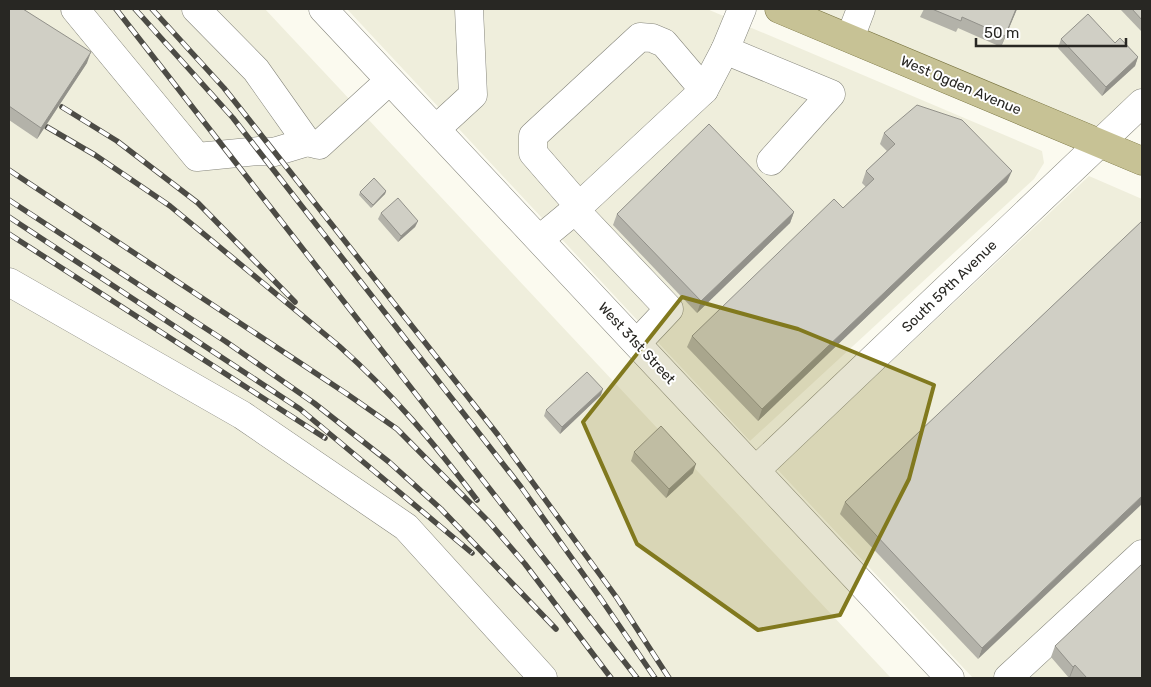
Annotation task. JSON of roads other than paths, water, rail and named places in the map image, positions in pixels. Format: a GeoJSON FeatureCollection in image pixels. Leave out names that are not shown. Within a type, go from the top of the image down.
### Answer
{"type":"FeatureCollection","features":[{"type":"Feature","properties":{"kind":"main road","name":"West Ogden Avenue"},"geometry":{"type":"LineString","coordinates":[[779,9],[1142,161]]}},
{"type":"Feature","properties":{"kind":"street"},"geometry":{"type":"LineString","coordinates":[[75,9],[197,157],[274,152],[307,142],[319,145],[389,81]]}},
{"type":"Feature","properties":{"kind":"street"},"geometry":{"type":"LineString","coordinates":[[196,9],[256,70],[307,142]]}},
{"type":"Feature","properties":{"kind":"street"},"geometry":{"type":"LineString","coordinates":[[436,129],[473,94],[469,9]]}},
{"type":"Feature","properties":{"kind":"street"},"geometry":{"type":"LineString","coordinates":[[540,240],[704,90],[725,50],[742,9]]}},
{"type":"Feature","properties":{"kind":"street"},"geometry":{"type":"LineString","coordinates":[[850,38],[861,9]]}},
{"type":"Feature","properties":{"kind":"street","name":"West 31st Street"},"geometry":{"type":"LineString","coordinates":[[327,10],[389,81],[950,678]]}},
{"type":"Feature","properties":{"kind":"street"},"geometry":{"type":"LineString","coordinates":[[637,343],[669,309],[577,208],[533,153],[533,136],[607,65],[640,37],[652,38],[664,44],[704,90]]}},
{"type":"Feature","properties":{"kind":"street"},"geometry":{"type":"LineString","coordinates":[[725,50],[831,94],[771,161]]}},
{"type":"Feature","properties":{"kind":"street","name":"South 59th Avenue"},"geometry":{"type":"LineString","coordinates":[[756,470],[1142,103]]}},
{"type":"Feature","properties":{"kind":"street"},"geometry":{"type":"LineString","coordinates":[[9,282],[242,416],[406,527],[544,678]]}},
{"type":"Feature","properties":{"kind":"street"},"geometry":{"type":"LineString","coordinates":[[1008,678],[1142,554]]}},
{"type":"Feature","properties":{"kind":"railway"},"geometry":{"type":"LineString","coordinates":[[116,9],[637,678]]}},
{"type":"Feature","properties":{"kind":"railway"},"geometry":{"type":"LineString","coordinates":[[135,9],[233,118],[521,487],[655,678]]}},
{"type":"Feature","properties":{"kind":"railway"},"geometry":{"type":"LineString","coordinates":[[152,9],[224,88],[498,435],[617,598],[669,678]]}},
{"type":"Feature","properties":{"kind":"railway"},"geometry":{"type":"LineString","coordinates":[[62,107],[117,141],[198,203],[295,302]]}},
{"type":"Feature","properties":{"kind":"railway"},"geometry":{"type":"LineString","coordinates":[[47,127],[95,155],[170,206],[339,346],[377,382],[412,420],[477,500]]}},
{"type":"Feature","properties":{"kind":"railway"},"geometry":{"type":"LineString","coordinates":[[9,170],[397,429],[489,522],[525,564],[611,678]]}},
{"type":"Feature","properties":{"kind":"railway"},"geometry":{"type":"LineString","coordinates":[[9,200],[225,341],[314,403],[389,462],[441,509],[556,629]]}},
{"type":"Feature","properties":{"kind":"railway"},"geometry":{"type":"LineString","coordinates":[[9,217],[300,409],[472,553]]}},
{"type":"Feature","properties":{"kind":"railway"},"geometry":{"type":"LineString","coordinates":[[9,234],[325,438]]}}]}
